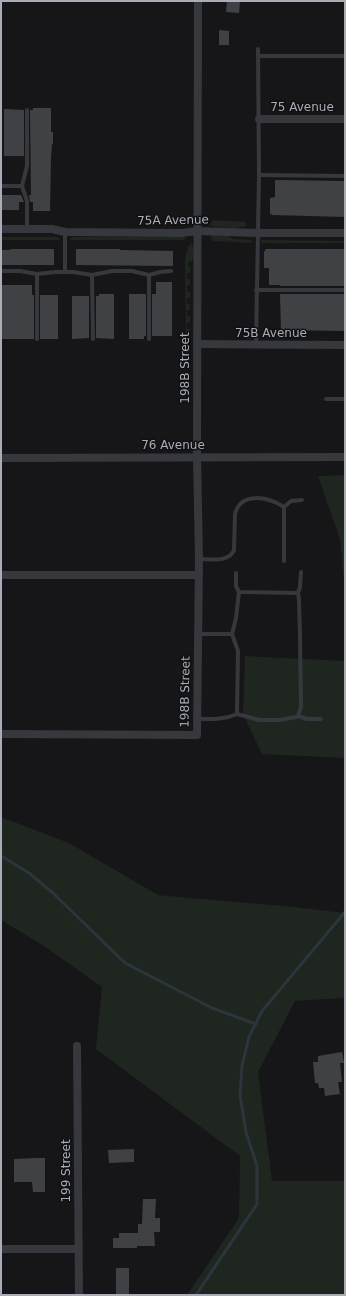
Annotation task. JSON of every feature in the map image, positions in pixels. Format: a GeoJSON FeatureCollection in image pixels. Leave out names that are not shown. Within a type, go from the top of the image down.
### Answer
{"type":"FeatureCollection","features":[{"type":"Feature","properties":{"kind":"street","name":"198B Street"},"geometry":{"type":"LineString","coordinates":[[1,734],[197,736],[199,559],[197,457],[198,1]]}},
{"type":"Feature","properties":{"kind":"street","name":"75 Avenue"},"geometry":{"type":"LineString","coordinates":[[259,119],[345,119]]}},
{"type":"Feature","properties":{"kind":"street","name":"75A Avenue"},"geometry":{"type":"LineString","coordinates":[[1,229],[52,230],[65,232],[182,233],[197,231],[345,233]]}},
{"type":"Feature","properties":{"kind":"street","name":"75B Avenue"},"geometry":{"type":"LineString","coordinates":[[198,344],[345,345]]}},
{"type":"Feature","properties":{"kind":"street","name":"76 Avenue"},"geometry":{"type":"LineString","coordinates":[[1,458],[345,457]]}},
{"type":"Feature","properties":{"kind":"street"},"geometry":{"type":"LineString","coordinates":[[1,575],[198,575]]}},
{"type":"Feature","properties":{"kind":"street","name":"199 Street"},"geometry":{"type":"LineString","coordinates":[[77,1046],[78,1295]]}},
{"type":"Feature","properties":{"kind":"street"},"geometry":{"type":"LineString","coordinates":[[1,1249],[78,1249]]}},
{"type":"Feature","properties":{"kind":"lane"},"geometry":{"type":"LineString","coordinates":[[256,345],[259,175],[258,49]]}},
{"type":"Feature","properties":{"kind":"lane"},"geometry":{"type":"LineString","coordinates":[[258,56],[345,56]]}},
{"type":"Feature","properties":{"kind":"lane"},"geometry":{"type":"LineString","coordinates":[[27,110],[27,166],[22,186],[26,200],[27,229]]}},
{"type":"Feature","properties":{"kind":"lane"},"geometry":{"type":"LineString","coordinates":[[259,175],[345,176]]}},
{"type":"Feature","properties":{"kind":"lane"},"geometry":{"type":"LineString","coordinates":[[1,186],[22,186]]}},
{"type":"Feature","properties":{"kind":"lane"},"geometry":{"type":"LineString","coordinates":[[65,232],[65,272]]}},
{"type":"Feature","properties":{"kind":"lane"},"geometry":{"type":"LineString","coordinates":[[1,271],[20,271],[37,274],[65,272],[92,275],[112,271],[132,271],[149,275],[172,271]]}},
{"type":"Feature","properties":{"kind":"lane"},"geometry":{"type":"LineString","coordinates":[[37,274],[37,339]]}},
{"type":"Feature","properties":{"kind":"lane"},"geometry":{"type":"LineString","coordinates":[[92,275],[93,339]]}},
{"type":"Feature","properties":{"kind":"lane"},"geometry":{"type":"LineString","coordinates":[[149,275],[149,339]]}},
{"type":"Feature","properties":{"kind":"lane"},"geometry":{"type":"LineString","coordinates":[[256,290],[345,290]]}},
{"type":"Feature","properties":{"kind":"lane"},"geometry":{"type":"LineString","coordinates":[[326,399],[345,399]]}},
{"type":"Feature","properties":{"kind":"lane"},"geometry":{"type":"LineString","coordinates":[[199,559],[223,559],[232,554],[234,550],[235,514],[240,503],[245,500],[262,498],[274,501],[284,507]]}},
{"type":"Feature","properties":{"kind":"lane"},"geometry":{"type":"LineString","coordinates":[[284,561],[284,507],[291,501],[302,500]]}},
{"type":"Feature","properties":{"kind":"lane"},"geometry":{"type":"LineString","coordinates":[[298,716],[301,707],[300,600],[298,592],[300,587],[301,572]]}},
{"type":"Feature","properties":{"kind":"lane"},"geometry":{"type":"LineString","coordinates":[[236,573],[236,586],[240,592],[232,634],[237,646],[238,656],[237,714]]}},
{"type":"Feature","properties":{"kind":"lane"},"geometry":{"type":"LineString","coordinates":[[240,592],[298,592]]}},
{"type":"Feature","properties":{"kind":"lane"},"geometry":{"type":"LineString","coordinates":[[198,634],[232,634]]}},
{"type":"Feature","properties":{"kind":"lane"},"geometry":{"type":"LineString","coordinates":[[197,719],[221,719],[237,714],[259,720],[280,720],[296,718],[298,716],[307,719],[321,719]]}},
{"type":"Feature","properties":{"kind":"shaded area"},"geometry":{"type":"Polygon","coordinates":[[[213,220],[245,222],[247,226],[228,228],[209,225],[213,220]]]}},
{"type":"Feature","properties":{"kind":"shaded area"},"geometry":{"type":"Polygon","coordinates":[[[214,235],[228,236],[234,239],[251,240],[253,243],[214,241],[210,237],[214,235]]]}},
{"type":"Feature","properties":{"kind":"shaded area"},"geometry":{"type":"Polygon","coordinates":[[[1,237],[59,237],[60,240],[1,240],[1,237]]]}},
{"type":"Feature","properties":{"kind":"shaded area"},"geometry":{"type":"Polygon","coordinates":[[[72,237],[186,238],[184,240],[70,240],[72,237]]]}},
{"type":"Feature","properties":{"kind":"shaded area"},"geometry":{"type":"Polygon","coordinates":[[[262,240],[345,241],[345,243],[261,243],[262,240]]]}},
{"type":"Feature","properties":{"kind":"shaded area"},"geometry":{"type":"Polygon","coordinates":[[[192,243],[193,257],[192,261],[189,261],[188,266],[190,267],[190,273],[187,273],[187,279],[190,279],[190,285],[187,286],[187,291],[190,292],[190,298],[187,298],[187,304],[190,304],[190,310],[187,310],[187,316],[190,316],[190,322],[187,323],[187,329],[190,329],[190,343],[186,343],[185,258],[188,247],[192,243]]]}},
{"type":"Feature","properties":{"kind":"shaded area"},"geometry":{"type":"Polygon","coordinates":[[[345,475],[345,592],[340,539],[318,476],[345,475]]]}},
{"type":"Feature","properties":{"kind":"shaded area"},"geometry":{"type":"Polygon","coordinates":[[[245,656],[345,661],[345,758],[262,754],[243,714],[245,656]]]}},
{"type":"Feature","properties":{"kind":"shaded area"},"geometry":{"type":"Polygon","coordinates":[[[1,817],[69,843],[158,895],[345,913],[345,998],[295,1001],[258,1072],[272,1181],[345,1181],[345,1295],[187,1295],[239,1218],[240,1156],[96,1049],[102,987],[44,946],[1,920],[1,817]]]}},
{"type":"Feature","properties":{"kind":"building"},"geometry":{"type":"Polygon","coordinates":[[[227,1],[240,1],[239,13],[226,12],[227,1]]]}},
{"type":"Feature","properties":{"kind":"building"},"geometry":{"type":"Polygon","coordinates":[[[219,30],[229,31],[229,45],[219,45],[219,30]]]}},
{"type":"Feature","properties":{"kind":"building"},"geometry":{"type":"Polygon","coordinates":[[[33,108],[51,108],[51,132],[53,132],[53,144],[51,158],[50,211],[33,211],[33,202],[30,202],[30,110],[33,110],[33,108]]]}},
{"type":"Feature","properties":{"kind":"building"},"geometry":{"type":"Polygon","coordinates":[[[4,109],[24,110],[24,156],[4,156],[4,109]]]}},
{"type":"Feature","properties":{"kind":"building"},"geometry":{"type":"Polygon","coordinates":[[[275,180],[345,181],[345,217],[272,215],[270,213],[270,198],[275,197],[275,180]]]}},
{"type":"Feature","properties":{"kind":"building"},"geometry":{"type":"Polygon","coordinates":[[[1,195],[21,195],[24,202],[19,202],[19,210],[1,210],[1,195]]]}},
{"type":"Feature","properties":{"kind":"building"},"geometry":{"type":"Polygon","coordinates":[[[54,249],[54,265],[1,265],[1,250],[54,249]]]}},
{"type":"Feature","properties":{"kind":"building"},"geometry":{"type":"Polygon","coordinates":[[[76,249],[173,251],[173,266],[76,265],[76,249]]]}},
{"type":"Feature","properties":{"kind":"building"},"geometry":{"type":"Polygon","coordinates":[[[266,249],[345,249],[345,286],[269,285],[269,268],[264,268],[264,252],[266,249]]]}},
{"type":"Feature","properties":{"kind":"building"},"geometry":{"type":"Polygon","coordinates":[[[156,282],[172,282],[172,336],[152,336],[152,294],[156,294],[156,282]]]}},
{"type":"Feature","properties":{"kind":"building"},"geometry":{"type":"Polygon","coordinates":[[[1,285],[32,285],[32,295],[34,295],[34,339],[1,339],[1,285]]]}},
{"type":"Feature","properties":{"kind":"building"},"geometry":{"type":"Polygon","coordinates":[[[99,294],[114,294],[114,339],[96,338],[96,296],[99,296],[99,294]]]}},
{"type":"Feature","properties":{"kind":"building"},"geometry":{"type":"Polygon","coordinates":[[[129,294],[146,294],[146,336],[144,336],[144,339],[129,339],[129,294]]]}},
{"type":"Feature","properties":{"kind":"building"},"geometry":{"type":"Polygon","coordinates":[[[280,294],[344,294],[345,331],[281,330],[280,294]]]}},
{"type":"Feature","properties":{"kind":"building"},"geometry":{"type":"Polygon","coordinates":[[[40,295],[58,295],[58,339],[40,339],[40,295]]]}},
{"type":"Feature","properties":{"kind":"building"},"geometry":{"type":"Polygon","coordinates":[[[72,296],[89,296],[89,338],[72,339],[72,296]]]}},
{"type":"Feature","properties":{"kind":"building"},"geometry":{"type":"Polygon","coordinates":[[[342,1052],[344,1063],[340,1063],[342,1082],[338,1082],[340,1094],[325,1096],[324,1088],[319,1088],[318,1083],[315,1083],[313,1062],[318,1062],[318,1056],[342,1052]]]}},
{"type":"Feature","properties":{"kind":"building"},"geometry":{"type":"Polygon","coordinates":[[[134,1149],[134,1162],[109,1163],[108,1150],[134,1149]]]}},
{"type":"Feature","properties":{"kind":"building"},"geometry":{"type":"Polygon","coordinates":[[[45,1158],[45,1192],[33,1192],[32,1182],[14,1182],[14,1159],[45,1158]]]}},
{"type":"Feature","properties":{"kind":"building"},"geometry":{"type":"Polygon","coordinates":[[[143,1199],[156,1199],[155,1218],[160,1218],[160,1232],[154,1232],[155,1246],[113,1248],[113,1238],[119,1238],[119,1233],[138,1233],[138,1224],[142,1224],[143,1199]]]}},
{"type":"Feature","properties":{"kind":"building"},"geometry":{"type":"Polygon","coordinates":[[[116,1268],[129,1268],[129,1295],[116,1295],[116,1268]]]}},
{"type":"Feature","properties":{"kind":"waterway"},"geometry":{"type":"LineString","coordinates":[[1,856],[29,873],[53,893],[125,963],[212,1008],[256,1024]]}},
{"type":"Feature","properties":{"kind":"waterway"},"geometry":{"type":"LineString","coordinates":[[196,1295],[257,1204],[257,1166],[246,1132],[240,1095],[242,1066],[249,1037],[262,1011],[345,912]]}}]}
